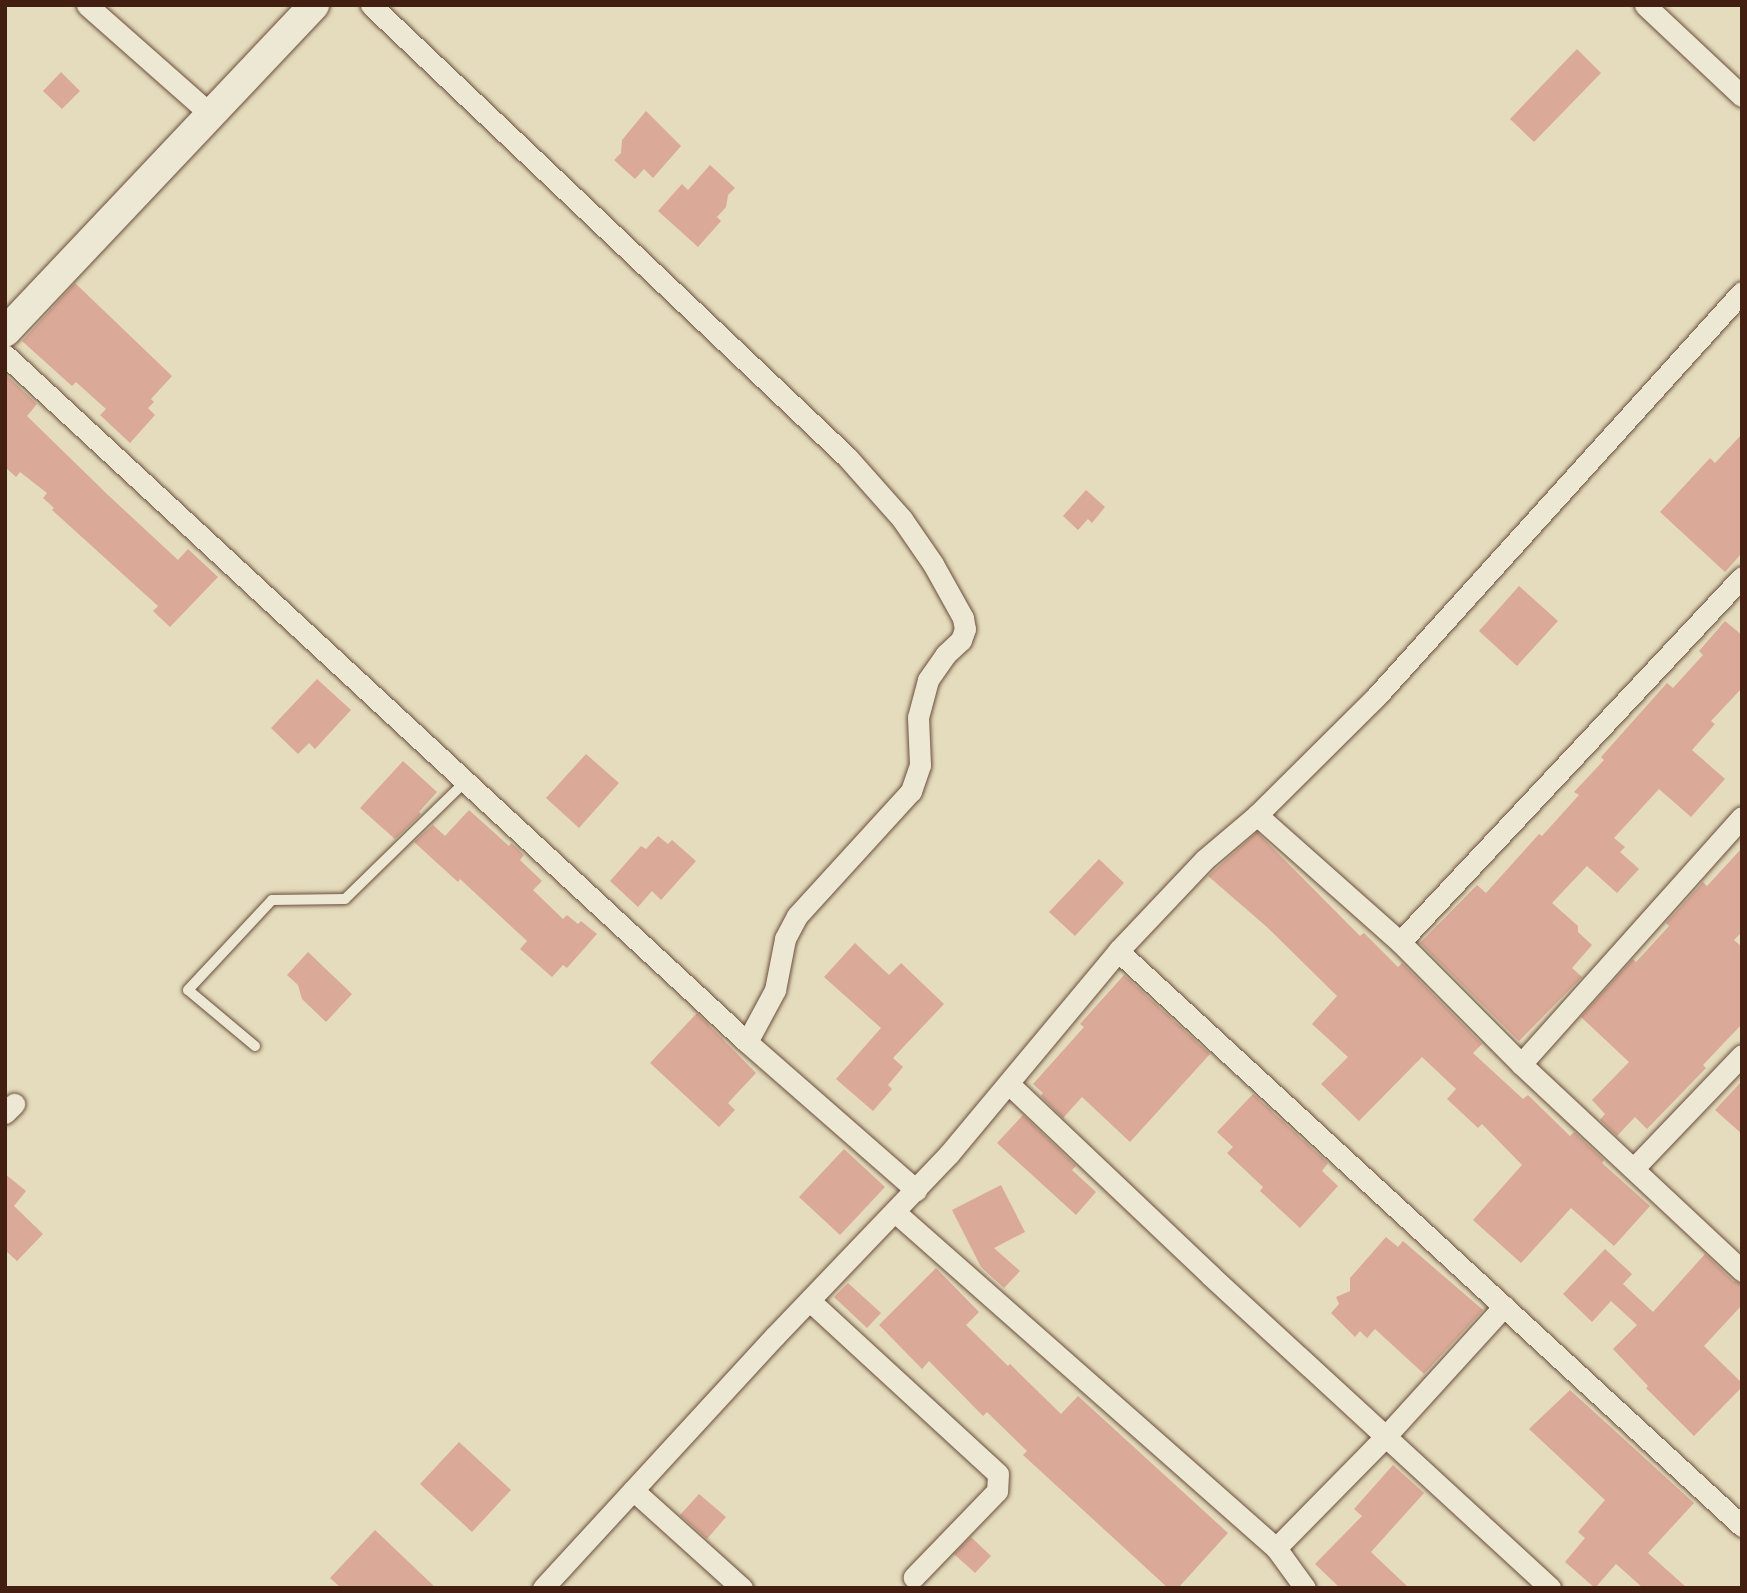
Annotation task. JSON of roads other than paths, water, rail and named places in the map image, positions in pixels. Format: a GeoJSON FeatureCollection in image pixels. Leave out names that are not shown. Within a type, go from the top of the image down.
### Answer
{"type":"FeatureCollection","features":[{"type":"Feature","properties":{"kind":"main road"},"geometry":{"type":"LineString","coordinates":[[5,332],[209,113],[314,5]]}},
{"type":"Feature","properties":{"kind":"street"},"geometry":{"type":"LineString","coordinates":[[87,5],[209,113]]}},
{"type":"Feature","properties":{"kind":"street"},"geometry":{"type":"LineString","coordinates":[[371,5],[847,457],[902,519],[933,564],[963,618],[965,629],[961,640],[946,654],[928,680],[918,717],[920,765],[911,791],[797,916],[785,939],[775,990],[747,1042]]}},
{"type":"Feature","properties":{"kind":"street"},"geometry":{"type":"LineString","coordinates":[[1645,5],[1742,96]]}},
{"type":"Feature","properties":{"kind":"street"},"geometry":{"type":"LineString","coordinates":[[543,1588],[916,1190],[1009,1084],[1118,951],[1204,860],[1257,815],[1375,698],[1742,292]]}},
{"type":"Feature","properties":{"kind":"street"},"geometry":{"type":"LineString","coordinates":[[5,355],[84,425],[289,620],[747,1042],[916,1190]]}},
{"type":"Feature","properties":{"kind":"street"},"geometry":{"type":"LineString","coordinates":[[1400,942],[1742,577]]}},
{"type":"Feature","properties":{"kind":"street"},"geometry":{"type":"LineString","coordinates":[[1257,815],[1400,942],[1521,1064],[1742,1271]]}},
{"type":"Feature","properties":{"kind":"street"},"geometry":{"type":"LineString","coordinates":[[1521,1064],[1742,817]]}},
{"type":"Feature","properties":{"kind":"street"},"geometry":{"type":"LineString","coordinates":[[1118,951],[1742,1526]]}},
{"type":"Feature","properties":{"kind":"street"},"geometry":{"type":"LineString","coordinates":[[1634,1168],[1742,1055]]}},
{"type":"Feature","properties":{"kind":"street"},"geometry":{"type":"LineString","coordinates":[[1009,1084],[1550,1588]]}},
{"type":"Feature","properties":{"kind":"street"},"geometry":{"type":"LineString","coordinates":[[895,1212],[1276,1548],[1305,1588]]}},
{"type":"Feature","properties":{"kind":"street"},"geometry":{"type":"LineString","coordinates":[[810,1301],[998,1474],[997,1491],[914,1577]]}},
{"type":"Feature","properties":{"kind":"street"},"geometry":{"type":"LineString","coordinates":[[1276,1548],[1385,1437],[1504,1306]]}},
{"type":"Feature","properties":{"kind":"street"},"geometry":{"type":"LineString","coordinates":[[633,1490],[742,1588]]}},
{"type":"Feature","properties":{"kind":"lane"},"geometry":{"type":"LineString","coordinates":[[255,1046],[188,990],[272,900],[345,899],[466,781]]}}]}
